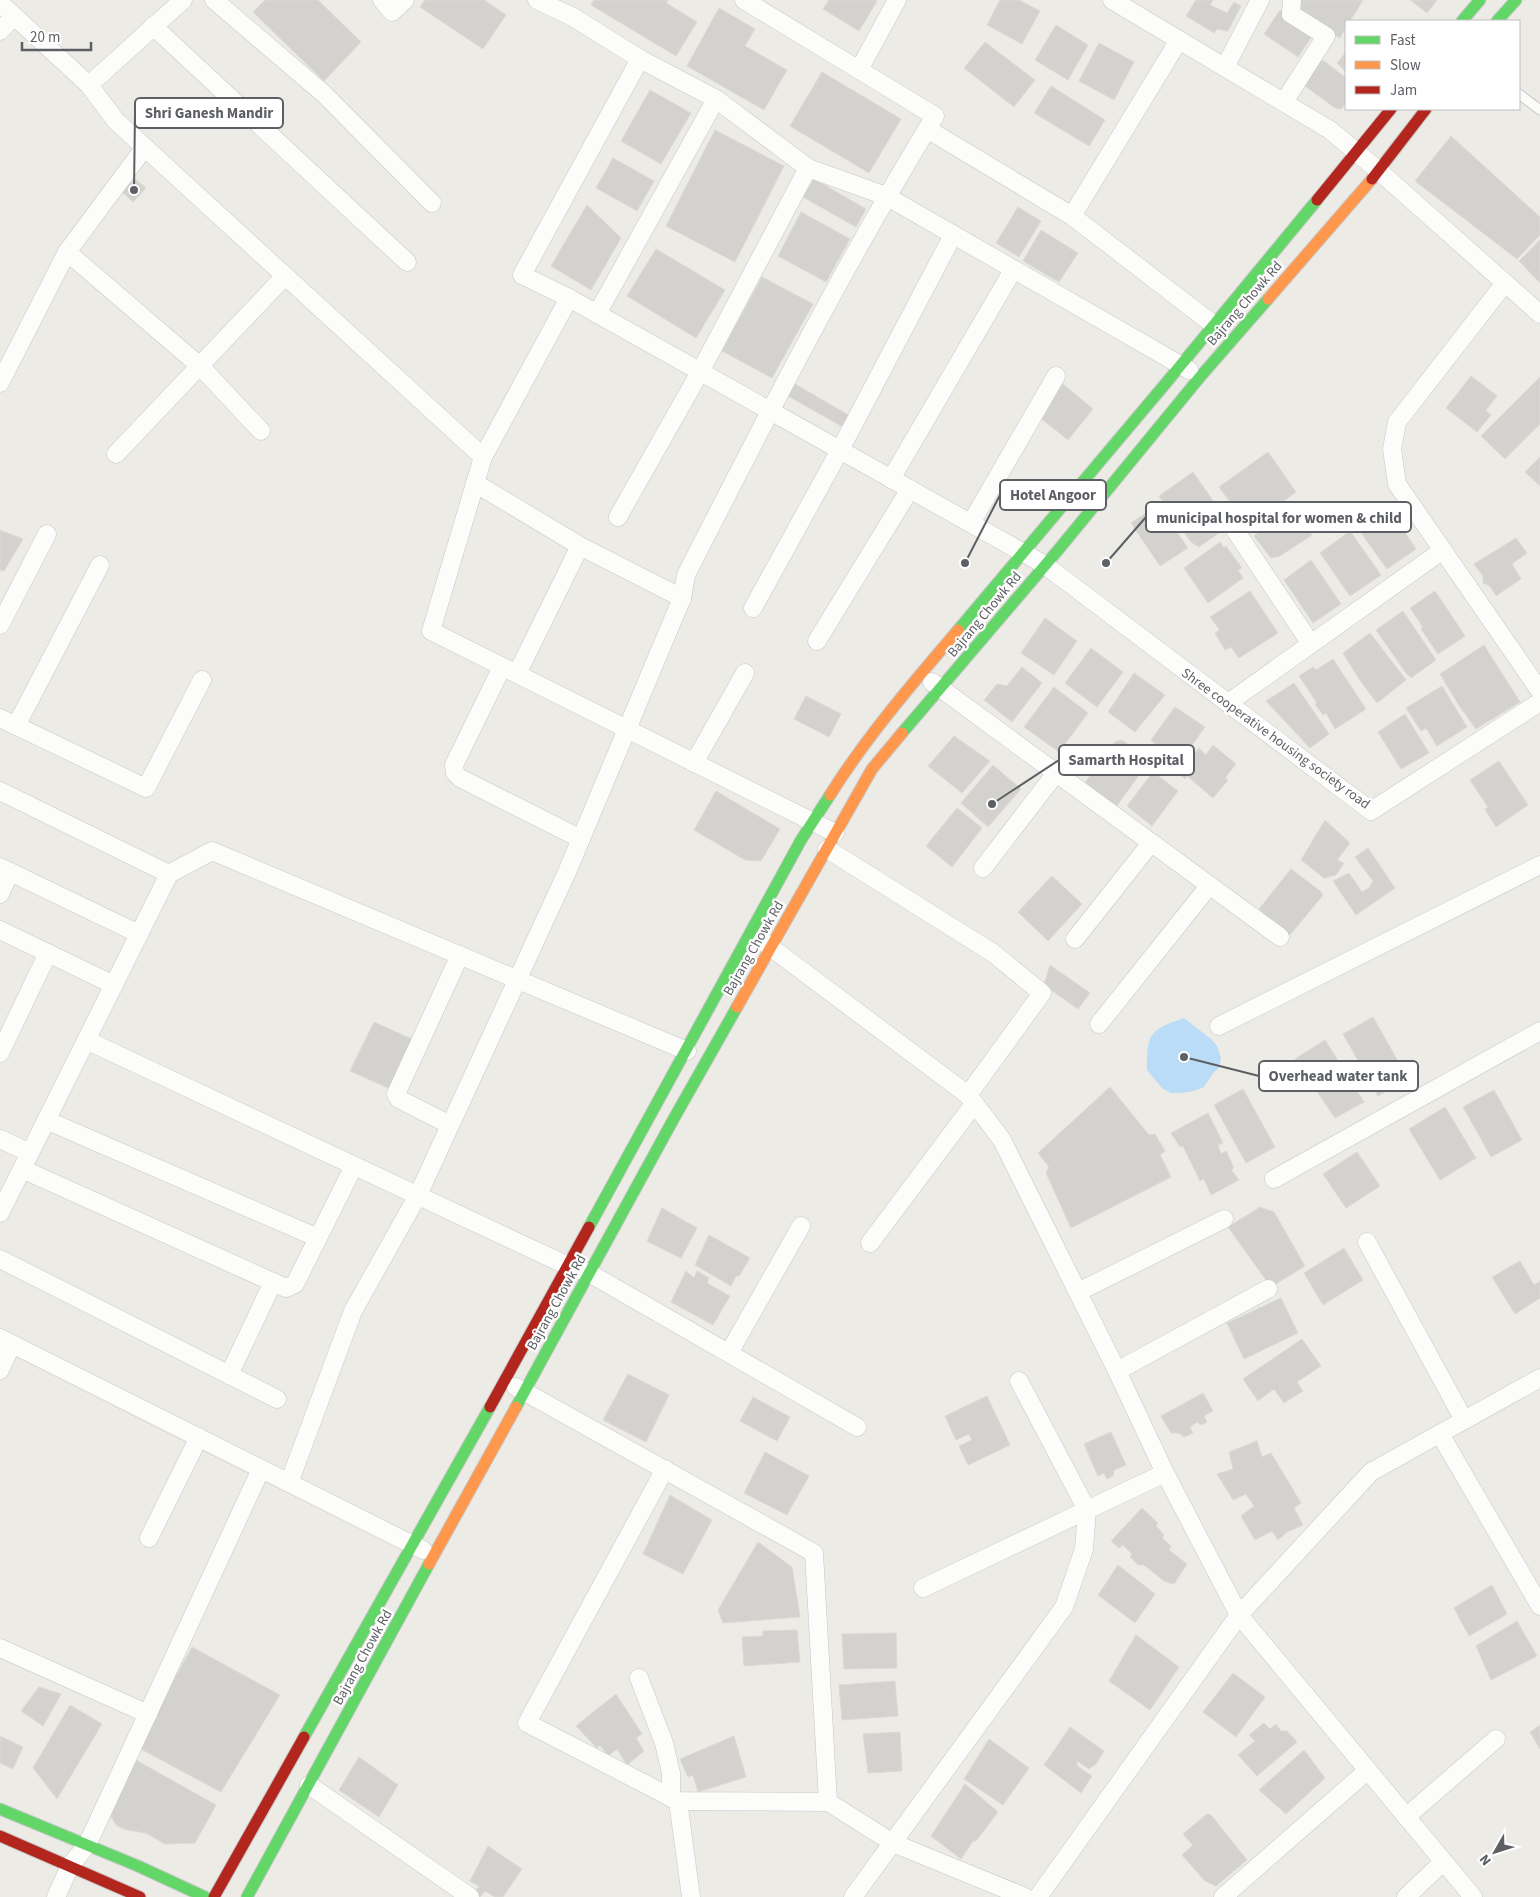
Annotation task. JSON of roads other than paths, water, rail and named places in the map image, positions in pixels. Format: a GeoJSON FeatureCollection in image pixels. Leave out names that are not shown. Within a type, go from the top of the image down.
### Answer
{"type":"FeatureCollection","features":[{"type":"Feature","properties":{"kind":"street"},"geometry":{"type":"LineString","coordinates":[[89,85],[183,0]]}},
{"type":"Feature","properties":{"kind":"street"},"geometry":{"type":"LineString","coordinates":[[214,0],[324,94],[432,203]]}},
{"type":"Feature","properties":{"kind":"street"},"geometry":{"type":"LineString","coordinates":[[382,0],[392,12],[406,0]]}},
{"type":"Feature","properties":{"kind":"street"},"geometry":{"type":"LineString","coordinates":[[537,0],[569,7],[640,59],[716,99],[808,168],[886,196],[1200,377]]}},
{"type":"Feature","properties":{"kind":"street"},"geometry":{"type":"LineString","coordinates":[[289,1483],[353,1311],[418,1196],[518,979],[581,839],[682,598],[686,575],[769,410],[886,196],[935,116],[744,0]]}},
{"type":"Feature","properties":{"kind":"street"},"geometry":{"type":"LineString","coordinates":[[859,70],[897,0]]}},
{"type":"Feature","properties":{"kind":"street"},"geometry":{"type":"LineString","coordinates":[[1224,67],[1260,0]]}},
{"type":"Feature","properties":{"kind":"street"},"geometry":{"type":"LineString","coordinates":[[1284,102],[1326,36],[1290,14],[1292,0]]}},
{"type":"Feature","properties":{"kind":"street"},"geometry":{"type":"LineString","coordinates":[[1463,20],[1480,0]]}},
{"type":"Feature","properties":{"kind":"street"},"geometry":{"type":"LineString","coordinates":[[1498,20],[1516,0]]}},
{"type":"Feature","properties":{"kind":"street"},"geometry":{"type":"LineString","coordinates":[[1117,1],[1330,130],[1379,170],[1540,314]]}},
{"type":"Feature","properties":{"kind":"street"},"geometry":{"type":"LineString","coordinates":[[0,3],[89,85],[116,121],[483,458]]}},
{"type":"Feature","properties":{"kind":"street"},"geometry":{"type":"LineString","coordinates":[[0,31],[14,16]]}},
{"type":"Feature","properties":{"kind":"street"},"geometry":{"type":"LineString","coordinates":[[153,26],[407,262]]}},
{"type":"Feature","properties":{"kind":"street"},"geometry":{"type":"LineString","coordinates":[[1072,216],[1179,40]]}},
{"type":"Feature","properties":{"kind":"street","name":"Shree cooperative housing society road"},"geometry":{"type":"LineString","coordinates":[[640,59],[522,275],[597,314],[1045,565],[1371,811],[1540,702]]}},
{"type":"Feature","properties":{"kind":"street"},"geometry":{"type":"LineString","coordinates":[[597,314],[716,99]]}},
{"type":"Feature","properties":{"kind":"street","name":"Bajrang Chowk Rd"},"geometry":{"type":"LineString","coordinates":[[214,1897],[413,1545],[812,822],[851,761],[921,674],[1214,325],[1389,110]]}},
{"type":"Feature","properties":{"kind":"street","name":"Bajrang Chowk Rd"},"geometry":{"type":"LineString","coordinates":[[246,1897],[673,1120],[872,769],[1045,565],[1200,377],[1379,170],[1425,110]]}},
{"type":"Feature","properties":{"kind":"street"},"geometry":{"type":"LineString","coordinates":[[927,129],[1072,216],[1214,325]]}},
{"type":"Feature","properties":{"kind":"street"},"geometry":{"type":"LineString","coordinates":[[0,383],[67,252],[145,148]]}},
{"type":"Feature","properties":{"kind":"street"},"geometry":{"type":"LineString","coordinates":[[618,517],[700,372],[808,168]]}},
{"type":"Feature","properties":{"kind":"street"},"geometry":{"type":"LineString","coordinates":[[753,608],[840,450],[953,235]]}},
{"type":"Feature","properties":{"kind":"street"},"geometry":{"type":"LineString","coordinates":[[67,252],[201,366],[261,431]]}},
{"type":"Feature","properties":{"kind":"street"},"geometry":{"type":"LineString","coordinates":[[892,479],[1013,270]]}},
{"type":"Feature","properties":{"kind":"street"},"geometry":{"type":"LineString","coordinates":[[116,454],[285,276]]}},
{"type":"Feature","properties":{"kind":"street"},"geometry":{"type":"LineString","coordinates":[[1505,283],[1397,422],[1392,450],[1397,484],[1540,691]]}},
{"type":"Feature","properties":{"kind":"street"},"geometry":{"type":"LineString","coordinates":[[568,298],[483,458],[431,631],[836,833]]}},
{"type":"Feature","properties":{"kind":"street"},"geometry":{"type":"LineString","coordinates":[[971,523],[1056,376]]}},
{"type":"Feature","properties":{"kind":"street"},"geometry":{"type":"LineString","coordinates":[[475,483],[580,546],[682,598]]}},
{"type":"Feature","properties":{"kind":"street"},"geometry":{"type":"LineString","coordinates":[[817,641],[910,489]]}},
{"type":"Feature","properties":{"kind":"street"},"geometry":{"type":"LineString","coordinates":[[1234,530],[1311,644]]}},
{"type":"Feature","properties":{"kind":"street"},"geometry":{"type":"LineString","coordinates":[[0,625],[47,534]]}},
{"type":"Feature","properties":{"kind":"street"},"geometry":{"type":"LineString","coordinates":[[580,546],[454,765],[456,773],[460,778],[581,839]]}},
{"type":"Feature","properties":{"kind":"street"},"geometry":{"type":"LineString","coordinates":[[1228,703],[1443,550]]}},
{"type":"Feature","properties":{"kind":"street"},"geometry":{"type":"LineString","coordinates":[[16,726],[100,565]]}},
{"type":"Feature","properties":{"kind":"street"},"geometry":{"type":"LineString","coordinates":[[694,763],[745,673]]}},
{"type":"Feature","properties":{"kind":"street"},"geometry":{"type":"LineString","coordinates":[[921,674],[1280,938]]}},
{"type":"Feature","properties":{"kind":"street"},"geometry":{"type":"LineString","coordinates":[[0,718],[146,788],[202,680]]}},
{"type":"Feature","properties":{"kind":"street"},"geometry":{"type":"LineString","coordinates":[[983,868],[1056,773]]}},
{"type":"Feature","properties":{"kind":"street"},"geometry":{"type":"LineString","coordinates":[[0,792],[169,874]]}},
{"type":"Feature","properties":{"kind":"street"},"geometry":{"type":"LineString","coordinates":[[1076,939],[1151,843]]}},
{"type":"Feature","properties":{"kind":"street"},"geometry":{"type":"LineString","coordinates":[[827,849],[993,954],[1042,993],[971,1100],[870,1243]]}},
{"type":"Feature","properties":{"kind":"street"},"geometry":{"type":"LineString","coordinates":[[0,1214],[169,874],[212,852],[687,1051]]}},
{"type":"Feature","properties":{"kind":"street"},"geometry":{"type":"LineString","coordinates":[[1219,1026],[1540,865]]}},
{"type":"Feature","properties":{"kind":"street"},"geometry":{"type":"LineString","coordinates":[[0,894],[5,870],[139,934]]}},
{"type":"Feature","properties":{"kind":"street"},"geometry":{"type":"LineString","coordinates":[[1099,1024],[1209,886]]}},
{"type":"Feature","properties":{"kind":"street"},"geometry":{"type":"LineString","coordinates":[[0,930],[114,984]]}},
{"type":"Feature","properties":{"kind":"street"},"geometry":{"type":"LineString","coordinates":[[751,933],[971,1100],[1002,1140],[1117,1371],[1165,1473],[1238,1615],[1473,1897]]}},
{"type":"Feature","properties":{"kind":"street"},"geometry":{"type":"LineString","coordinates":[[0,1053],[48,953]]}},
{"type":"Feature","properties":{"kind":"street"},"geometry":{"type":"LineString","coordinates":[[450,1125],[398,1099],[396,1094],[460,956]]}},
{"type":"Feature","properties":{"kind":"street"},"geometry":{"type":"LineString","coordinates":[[1274,1179],[1540,1031]]}},
{"type":"Feature","properties":{"kind":"street"},"geometry":{"type":"LineString","coordinates":[[86,1040],[568,1266],[589,1273],[857,1427]]}},
{"type":"Feature","properties":{"kind":"street"},"geometry":{"type":"LineString","coordinates":[[46,1120],[318,1238]]}},
{"type":"Feature","properties":{"kind":"street"},"geometry":{"type":"LineString","coordinates":[[0,1139],[30,1153]]}},
{"type":"Feature","properties":{"kind":"street"},"geometry":{"type":"LineString","coordinates":[[22,1169],[286,1288],[295,1284],[354,1166]]}},
{"type":"Feature","properties":{"kind":"street"},"geometry":{"type":"LineString","coordinates":[[1078,1292],[1224,1220]]}},
{"type":"Feature","properties":{"kind":"street"},"geometry":{"type":"LineString","coordinates":[[729,1353],[801,1226]]}},
{"type":"Feature","properties":{"kind":"street"},"geometry":{"type":"LineString","coordinates":[[1367,1242],[1464,1420]]}},
{"type":"Feature","properties":{"kind":"street"},"geometry":{"type":"LineString","coordinates":[[0,1259],[277,1399]]}},
{"type":"Feature","properties":{"kind":"street"},"geometry":{"type":"LineString","coordinates":[[229,1375],[273,1282]]}},
{"type":"Feature","properties":{"kind":"street"},"geometry":{"type":"LineString","coordinates":[[1117,1371],[1268,1289]]}},
{"type":"Feature","properties":{"kind":"street"},"geometry":{"type":"LineString","coordinates":[[0,1370],[6,1341],[434,1556]]}},
{"type":"Feature","properties":{"kind":"street"},"geometry":{"type":"LineString","coordinates":[[1038,1897],[1238,1615],[1371,1472],[1540,1378]]}},
{"type":"Feature","properties":{"kind":"street"},"geometry":{"type":"LineString","coordinates":[[504,1381],[814,1553],[828,1802]]}},
{"type":"Feature","properties":{"kind":"street"},"geometry":{"type":"LineString","coordinates":[[853,1897],[1064,1607],[1084,1549],[1087,1510],[1019,1381]]}},
{"type":"Feature","properties":{"kind":"street"},"geometry":{"type":"LineString","coordinates":[[1440,1434],[1540,1606]]}},
{"type":"Feature","properties":{"kind":"street"},"geometry":{"type":"LineString","coordinates":[[149,1538],[198,1437]]}},
{"type":"Feature","properties":{"kind":"street"},"geometry":{"type":"LineString","coordinates":[[56,1897],[70,1866],[87,1845],[261,1469]]}},
{"type":"Feature","properties":{"kind":"street"},"geometry":{"type":"LineString","coordinates":[[665,1469],[527,1723],[674,1799],[828,1802],[893,1843],[1025,1897]]}},
{"type":"Feature","properties":{"kind":"street"},"geometry":{"type":"LineString","coordinates":[[923,1588],[1165,1473]]}},
{"type":"Feature","properties":{"kind":"street"},"geometry":{"type":"LineString","coordinates":[[0,1648],[148,1714]]}},
{"type":"Feature","properties":{"kind":"street"},"geometry":{"type":"LineString","coordinates":[[639,1678],[664,1743],[671,1773],[691,1897]]}},
{"type":"Feature","properties":{"kind":"street"},"geometry":{"type":"LineString","coordinates":[[1406,1817],[1496,1739]]}},
{"type":"Feature","properties":{"kind":"street"},"geometry":{"type":"LineString","coordinates":[[1223,1897],[1367,1771]]}},
{"type":"Feature","properties":{"kind":"street"},"geometry":{"type":"LineString","coordinates":[[308,1785],[470,1897]]}},
{"type":"Feature","properties":{"kind":"street"},"geometry":{"type":"LineString","coordinates":[[0,1809],[205,1897]]}},
{"type":"Feature","properties":{"kind":"street"},"geometry":{"type":"LineString","coordinates":[[0,1836],[140,1897]]}},
{"type":"Feature","properties":{"kind":"street"},"geometry":{"type":"LineString","coordinates":[[1406,1897],[1442,1862]]}},
{"type":"Feature","properties":{"kind":"lane"},"geometry":{"type":"LineString","coordinates":[[1520,95],[1540,110]]}},
{"type":"Feature","properties":{"kind":"water"},"geometry":{"type":"Polygon","coordinates":[[[1184,1018],[1211,1039],[1217,1046],[1221,1058],[1219,1068],[1213,1073],[1204,1087],[1194,1091],[1171,1093],[1162,1088],[1147,1070],[1149,1040],[1163,1026],[1184,1018]]]}},
{"type":"Feature","properties":{"kind":"place","name":"Shri Ganesh Mandir"},"geometry":{"type":"Point","coordinates":[134,190]}},
{"type":"Feature","properties":{"kind":"place","name":"Hotel Angoor"},"geometry":{"type":"Point","coordinates":[965,563]}},
{"type":"Feature","properties":{"kind":"place","name":"municipal hospital for women & child"},"geometry":{"type":"Point","coordinates":[1106,563]}},
{"type":"Feature","properties":{"kind":"place","name":"Samarth Hospital"},"geometry":{"type":"Point","coordinates":[992,804]}},
{"type":"Feature","properties":{"kind":"place","name":"Overhead water tank"},"geometry":{"type":"Point","coordinates":[1184,1057]}}]}
